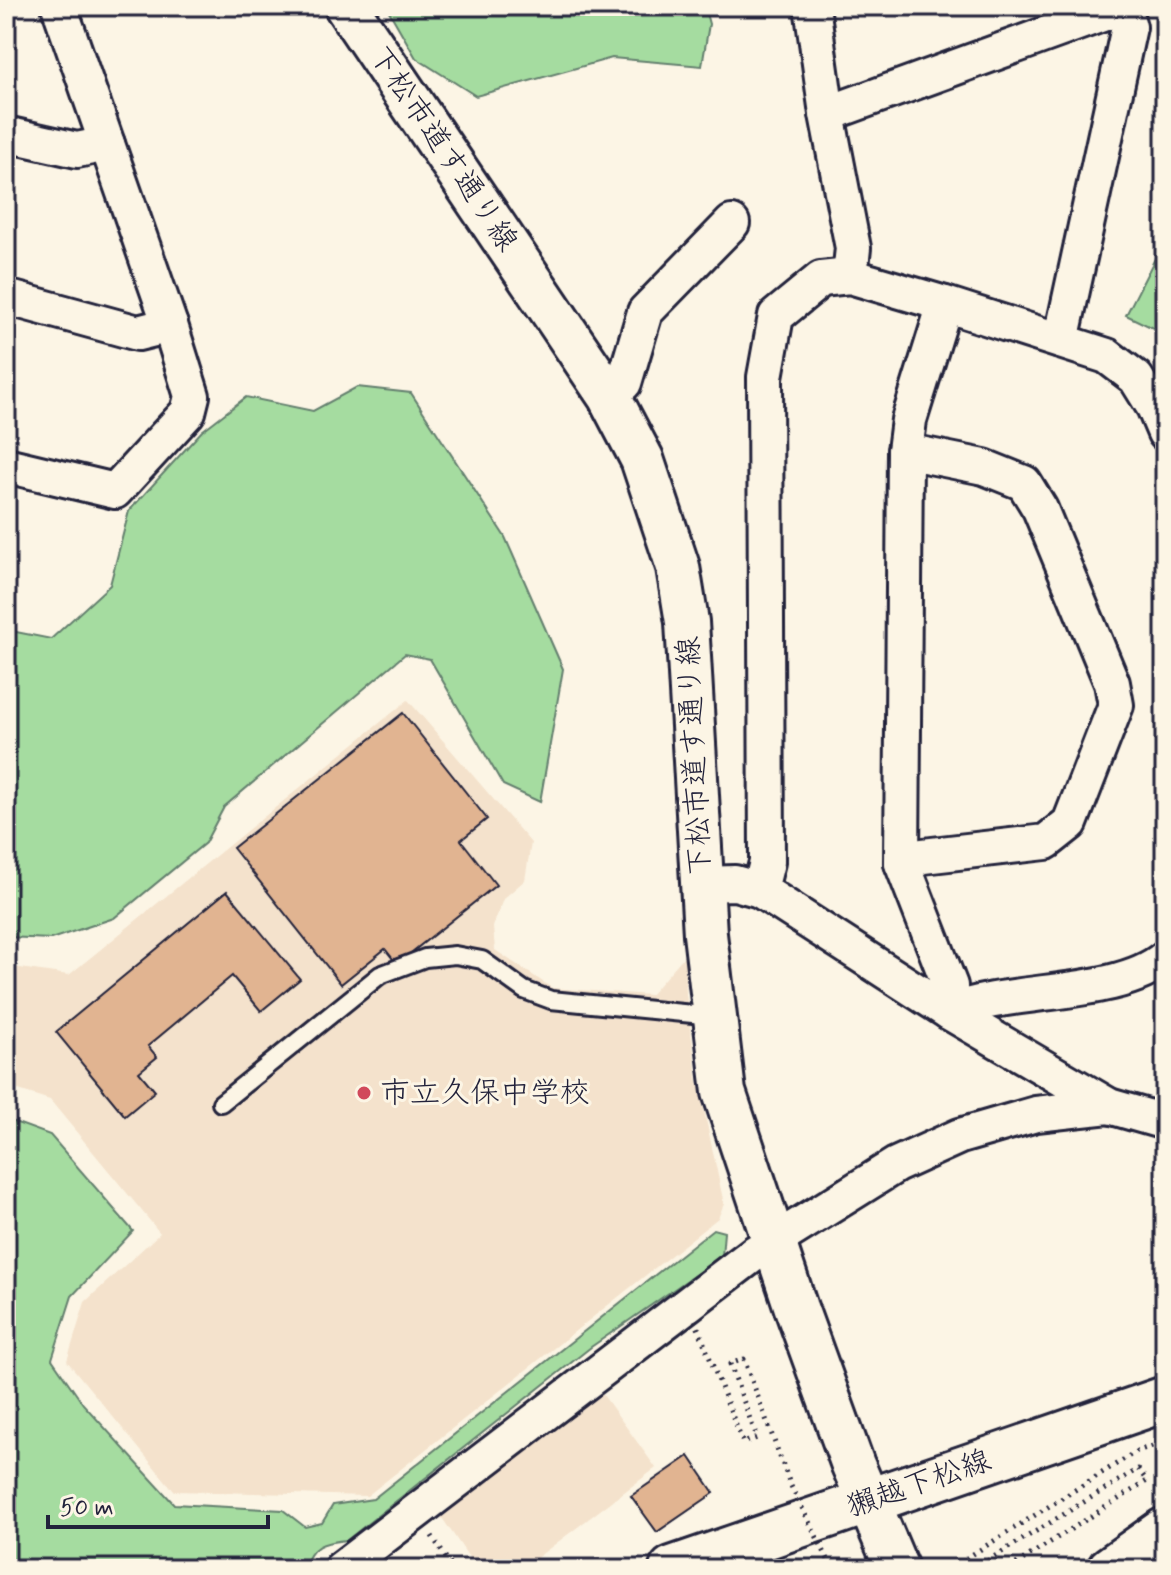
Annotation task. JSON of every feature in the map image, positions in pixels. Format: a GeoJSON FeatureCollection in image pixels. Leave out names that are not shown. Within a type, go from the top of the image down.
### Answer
{"type":"FeatureCollection","features":[{"type":"Feature","properties":{"kind":"main road","name":"獺越下松線"},"geometry":{"type":"LineString","coordinates":[[672,1569],[1165,1399]]}},
{"type":"Feature","properties":{"kind":"main road"},"geometry":{"type":"LineString","coordinates":[[1110,1569],[1165,1530]]}},
{"type":"Feature","properties":{"kind":"street"},"geometry":{"type":"LineString","coordinates":[[6,465],[115,491],[188,412],[192,396],[59,6]]}},
{"type":"Feature","properties":{"kind":"street","name":"下松市道す通り線"},"geometry":{"type":"LineString","coordinates":[[346,6],[609,396],[642,459],[678,567],[687,622],[713,1016],[724,1092],[868,1502],[897,1569]]}},
{"type":"Feature","properties":{"kind":"street"},"geometry":{"type":"LineString","coordinates":[[812,6],[827,114],[853,248],[850,276]]}},
{"type":"Feature","properties":{"kind":"street"},"geometry":{"type":"LineString","coordinates":[[827,114],[1123,6],[1129,27],[1061,341]]}},
{"type":"Feature","properties":{"kind":"street"},"geometry":{"type":"LineString","coordinates":[[6,134],[77,150],[107,144]]}},
{"type":"Feature","properties":{"kind":"street"},"geometry":{"type":"LineString","coordinates":[[609,396],[624,383],[645,312],[732,223]]}},
{"type":"Feature","properties":{"kind":"street"},"geometry":{"type":"LineString","coordinates":[[760,890],[767,862],[765,377],[776,316],[821,279],[850,276],[945,304],[1107,356],[1136,378],[1165,433]]}},
{"type":"Feature","properties":{"kind":"street"},"geometry":{"type":"LineString","coordinates":[[6,297],[138,333],[170,325]]}},
{"type":"Feature","properties":{"kind":"street"},"geometry":{"type":"LineString","coordinates":[[945,304],[909,420],[905,451],[902,863],[950,986],[949,1012]]}},
{"type":"Feature","properties":{"kind":"street"},"geometry":{"type":"LineString","coordinates":[[902,863],[923,856],[1046,842],[1070,823],[1116,705],[1112,683],[1040,509],[1024,483],[984,467],[905,451]]}},
{"type":"Feature","properties":{"kind":"street"},"geometry":{"type":"LineString","coordinates":[[703,884],[735,883],[760,890],[949,1012],[1109,1106],[1165,1122]]}},
{"type":"Feature","properties":{"kind":"street"},"geometry":{"type":"LineString","coordinates":[[949,1012],[973,1002],[1129,979],[1165,958]]}},
{"type":"Feature","properties":{"kind":"street"},"geometry":{"type":"LineString","coordinates":[[341,1569],[683,1305],[774,1241],[896,1165],[960,1136],[1036,1114],[1109,1106]]}},
{"type":"Feature","properties":{"kind":"lane"},"geometry":{"type":"LineString","coordinates":[[221,1103],[380,975],[425,958],[455,955],[482,960],[524,990],[551,1000],[713,1016]]}},
{"type":"Feature","properties":{"kind":"path"},"geometry":{"type":"LineString","coordinates":[[695,1320],[743,1443],[757,1438],[730,1364],[744,1359],[790,1484],[833,1569]]}},
{"type":"Feature","properties":{"kind":"path"},"geometry":{"type":"LineString","coordinates":[[959,1569],[957,1564],[1124,1459],[1137,1451],[1165,1442]]}},
{"type":"Feature","properties":{"kind":"path"},"geometry":{"type":"LineString","coordinates":[[974,1569],[1138,1469],[1147,1481],[1008,1569]]}},
{"type":"Feature","properties":{"kind":"shaded area","name":"市立久保中学校"},"geometry":{"type":"Polygon","coordinates":[[[408,700],[531,843],[525,880],[503,899],[493,927],[495,950],[552,988],[650,995],[685,955],[686,994],[697,1077],[724,1204],[718,1218],[367,1496],[174,1491],[67,1361],[85,1302],[160,1233],[50,1100],[6,1086],[6,966],[69,975],[408,700]]]}},
{"type":"Feature","properties":{"kind":"shaded area"},"geometry":{"type":"Polygon","coordinates":[[[598,1388],[656,1468],[522,1569],[477,1569],[438,1512],[598,1388]]]}},
{"type":"Feature","properties":{"kind":"green space"},"geometry":{"type":"Polygon","coordinates":[[[386,6],[704,6],[709,24],[702,66],[612,58],[476,96],[416,58],[386,6]]]}},
{"type":"Feature","properties":{"kind":"green space"},"geometry":{"type":"Polygon","coordinates":[[[1165,239],[1165,334],[1126,315],[1165,239]]]}},
{"type":"Feature","properties":{"kind":"green space"},"geometry":{"type":"Polygon","coordinates":[[[357,387],[411,393],[505,537],[563,669],[540,802],[503,785],[430,659],[405,654],[224,807],[205,843],[114,918],[51,939],[6,937],[6,630],[51,639],[110,585],[129,511],[202,431],[246,397],[313,411],[357,387]]]}},
{"type":"Feature","properties":{"kind":"green space"},"geometry":{"type":"Polygon","coordinates":[[[6,1119],[50,1135],[133,1231],[72,1296],[52,1359],[83,1404],[174,1504],[283,1510],[305,1527],[322,1523],[333,1505],[373,1499],[713,1229],[724,1232],[722,1256],[591,1347],[347,1540],[319,1546],[303,1569],[6,1569],[6,1119]]]}},
{"type":"Feature","properties":{"kind":"building"},"geometry":{"type":"Polygon","coordinates":[[[403,713],[487,819],[461,840],[496,885],[397,964],[385,949],[341,984],[233,848],[403,713]]]}},
{"type":"Feature","properties":{"kind":"building"},"geometry":{"type":"Polygon","coordinates":[[[227,891],[300,979],[261,1011],[232,976],[148,1046],[157,1057],[139,1072],[155,1091],[125,1116],[56,1032],[227,891]]]}},
{"type":"Feature","properties":{"kind":"building"},"geometry":{"type":"Polygon","coordinates":[[[689,1456],[714,1493],[657,1532],[631,1496],[689,1456]]]}},
{"type":"Feature","properties":{"kind":"place","name":"市立久保中学校"},"geometry":{"type":"Point","coordinates":[364,1093]}}]}
